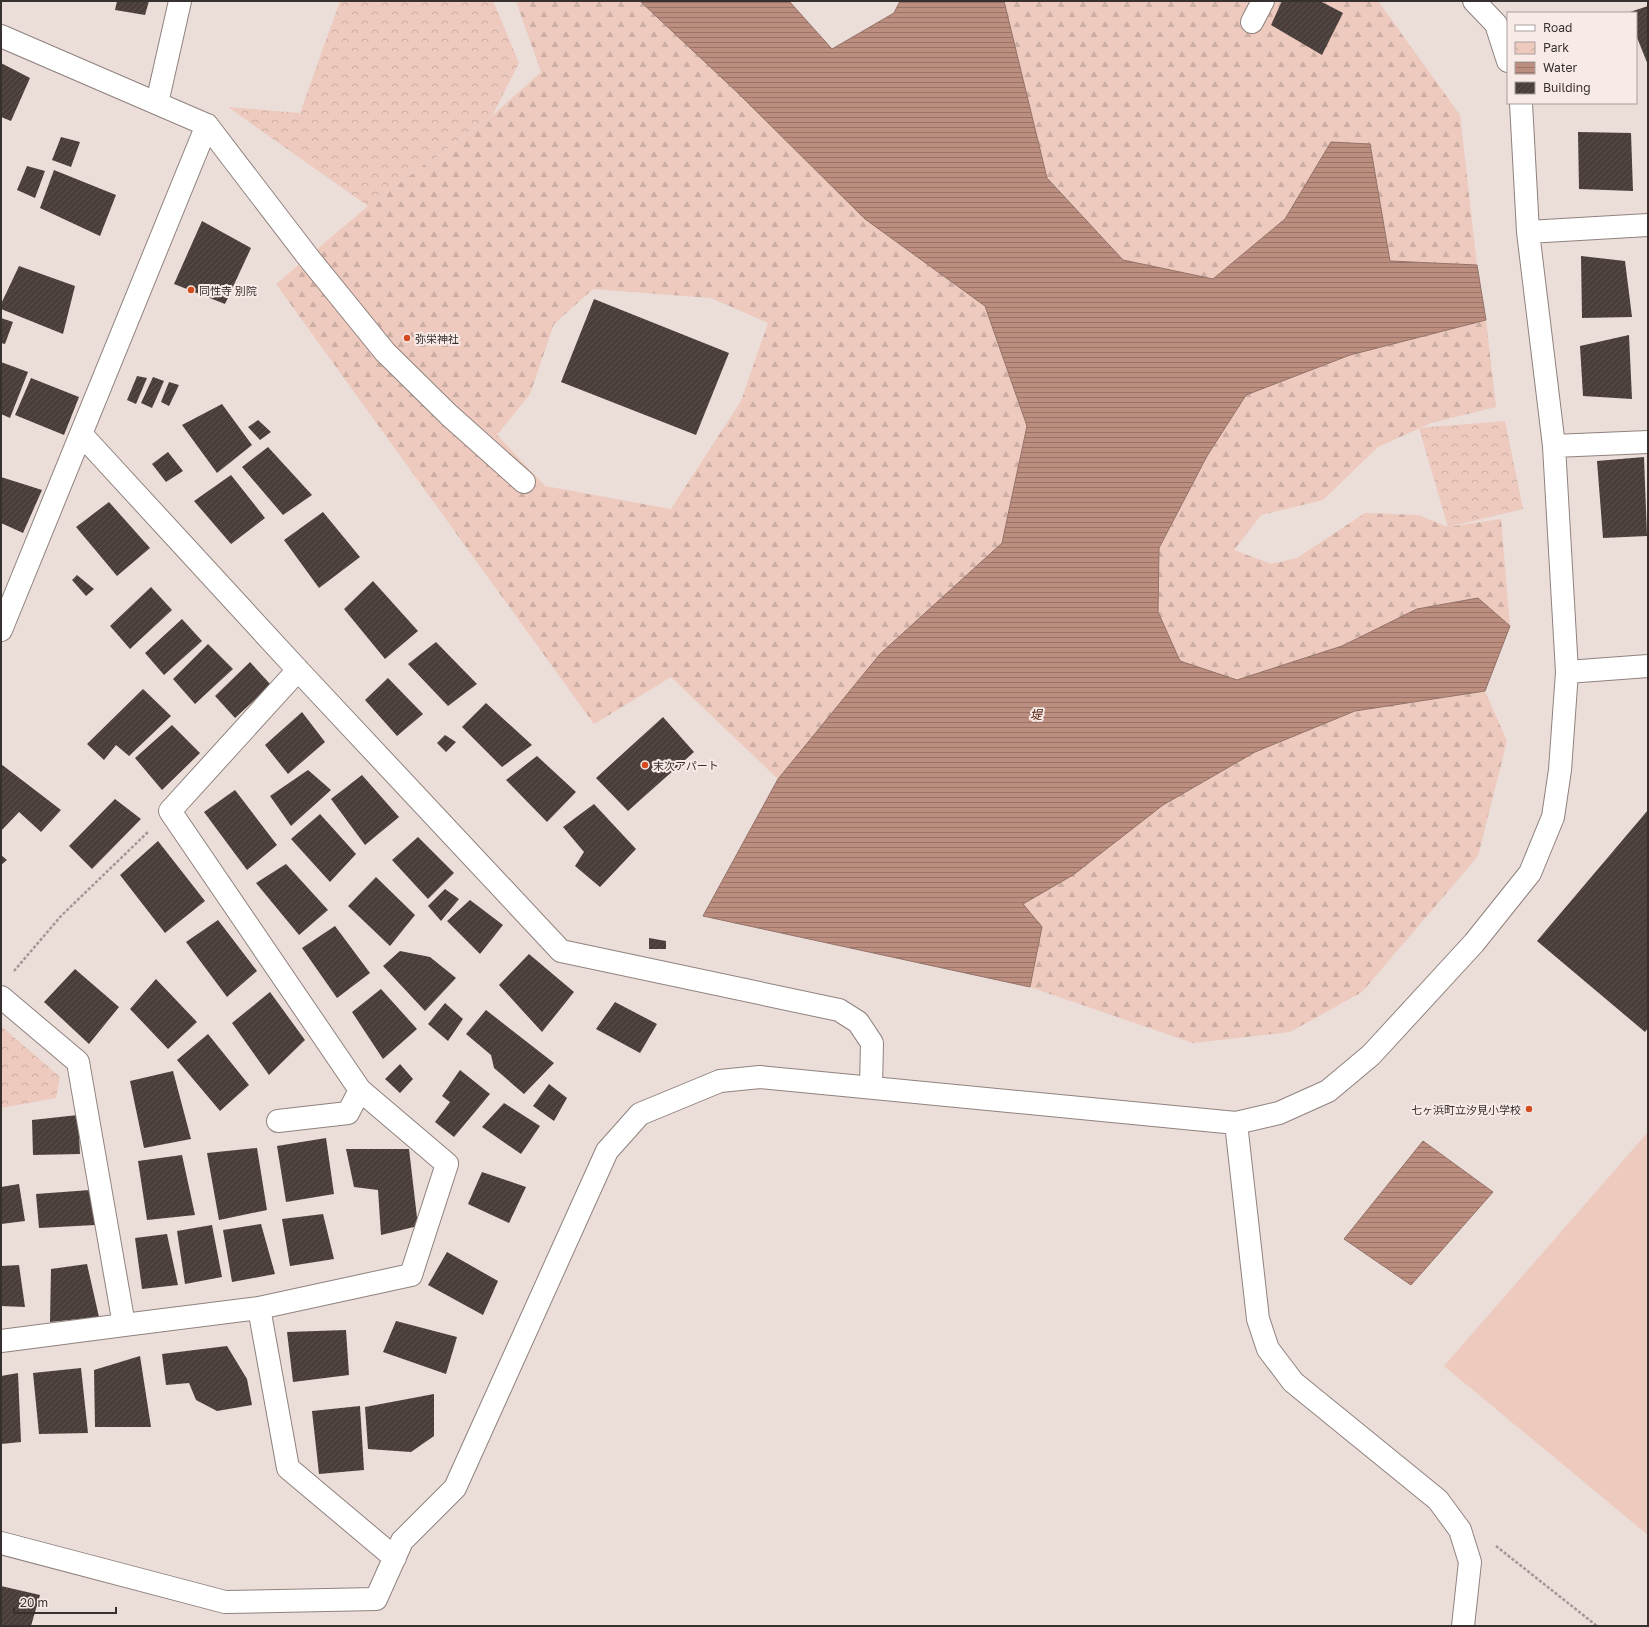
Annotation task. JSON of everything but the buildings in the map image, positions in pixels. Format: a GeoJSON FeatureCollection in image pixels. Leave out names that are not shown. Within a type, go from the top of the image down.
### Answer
{"type":"FeatureCollection","features":[{"type":"Feature","properties":{"kind":"street"},"geometry":{"type":"LineString","coordinates":[[157,102],[180,1]]}},
{"type":"Feature","properties":{"kind":"street"},"geometry":{"type":"LineString","coordinates":[[1252,22],[1263,1]]}},
{"type":"Feature","properties":{"kind":"street"},"geometry":{"type":"LineString","coordinates":[[1474,1],[1496,24],[1507,58]]}},
{"type":"Feature","properties":{"kind":"street"},"geometry":{"type":"LineString","coordinates":[[1,36],[157,102],[207,125],[308,257],[385,352],[450,415],[524,482]]}},
{"type":"Feature","properties":{"kind":"street"},"geometry":{"type":"LineString","coordinates":[[1,1543],[225,1602],[376,1599],[402,1541],[455,1488],[607,1151],[640,1114],[720,1081],[760,1077],[1236,1123],[1279,1113],[1328,1091],[1371,1055],[1474,942],[1530,873],[1553,817],[1560,770],[1567,672],[1554,446],[1528,232],[1521,104]]}},
{"type":"Feature","properties":{"kind":"street"},"geometry":{"type":"LineString","coordinates":[[1,630],[207,125]]}},
{"type":"Feature","properties":{"kind":"street"},"geometry":{"type":"LineString","coordinates":[[1528,232],[1648,225]]}},
{"type":"Feature","properties":{"kind":"street"},"geometry":{"type":"LineString","coordinates":[[81,434],[298,670],[561,951],[839,1010],[858,1022],[872,1043],[872,1087]]}},
{"type":"Feature","properties":{"kind":"street"},"geometry":{"type":"LineString","coordinates":[[1554,446],[1648,442]]}},
{"type":"Feature","properties":{"kind":"street"},"geometry":{"type":"LineString","coordinates":[[1567,672],[1648,666]]}},
{"type":"Feature","properties":{"kind":"street"},"geometry":{"type":"LineString","coordinates":[[1,1340],[259,1308],[411,1275],[447,1164],[360,1090],[170,811],[298,670]]}},
{"type":"Feature","properties":{"kind":"street"},"geometry":{"type":"LineString","coordinates":[[1,997],[78,1062],[124,1325]]}},
{"type":"Feature","properties":{"kind":"street"},"geometry":{"type":"LineString","coordinates":[[278,1121],[348,1113],[360,1090]]}},
{"type":"Feature","properties":{"kind":"street"},"geometry":{"type":"LineString","coordinates":[[1236,1123],[1258,1319],[1268,1349],[1293,1382],[1438,1500],[1460,1530],[1470,1562],[1463,1626]]}},
{"type":"Feature","properties":{"kind":"street"},"geometry":{"type":"LineString","coordinates":[[259,1308],[288,1468],[395,1558]]}},
{"type":"Feature","properties":{"kind":"path"},"geometry":{"type":"LineString","coordinates":[[11,974],[61,916],[170,811]]}},
{"type":"Feature","properties":{"kind":"path"},"geometry":{"type":"LineString","coordinates":[[1493,1544],[1597,1626]]}},
{"type":"Feature","properties":{"kind":"green space"},"geometry":{"type":"Polygon","coordinates":[[[340,1],[493,1],[519,63],[492,116],[368,206],[228,107],[300,113],[340,1]]]}},
{"type":"Feature","properties":{"kind":"green space"},"geometry":{"type":"Polygon","coordinates":[[[516,1],[640,1],[739,94],[865,219],[985,306],[1027,426],[1002,543],[880,654],[778,779],[671,677],[594,724],[276,284],[368,206],[492,116],[541,72],[516,1]],[[593,289],[554,324],[530,394],[497,435],[545,486],[671,509],[741,401],[768,323],[711,298],[593,289]]]}},
{"type":"Feature","properties":{"kind":"green space"},"geometry":{"type":"Polygon","coordinates":[[[1004,1],[1378,1],[1460,115],[1477,265],[1390,261],[1370,144],[1331,142],[1285,219],[1213,279],[1123,260],[1047,177],[1004,1]]]}},
{"type":"Feature","properties":{"kind":"green space"},"geometry":{"type":"Polygon","coordinates":[[[1486,320],[1496,407],[1431,423],[1378,447],[1323,500],[1261,515],[1234,550],[1271,564],[1297,558],[1365,513],[1418,515],[1448,527],[1501,519],[1510,626],[1478,598],[1417,609],[1342,646],[1237,680],[1180,661],[1158,612],[1159,548],[1207,456],[1246,395],[1350,355],[1486,320]]]}},
{"type":"Feature","properties":{"kind":"green space"},"geometry":{"type":"Polygon","coordinates":[[[1505,421],[1523,509],[1448,527],[1419,428],[1505,421]]]}},
{"type":"Feature","properties":{"kind":"green space"},"geometry":{"type":"Polygon","coordinates":[[[1485,691],[1507,741],[1478,856],[1362,992],[1290,1032],[1193,1043],[1030,987],[1042,927],[1023,904],[1073,875],[1163,805],[1255,752],[1355,711],[1485,691]]]}},
{"type":"Feature","properties":{"kind":"green space"},"geometry":{"type":"Polygon","coordinates":[[[1,1026],[60,1077],[56,1098],[1,1108],[1,1026]]]}},
{"type":"Feature","properties":{"kind":"green space"},"geometry":{"type":"Polygon","coordinates":[[[1648,1132],[1648,1535],[1444,1366],[1648,1132]]]}},
{"type":"Feature","properties":{"kind":"water","name":"堤"},"geometry":{"type":"Polygon","coordinates":[[[640,1],[789,1],[832,49],[894,13],[900,1],[1004,1],[1047,178],[1123,260],[1213,279],[1285,219],[1331,142],[1370,144],[1390,261],[1477,265],[1486,320],[1350,355],[1246,395],[1207,456],[1159,548],[1158,612],[1180,661],[1237,680],[1342,646],[1417,609],[1478,598],[1510,626],[1485,691],[1355,711],[1255,752],[1163,805],[1073,875],[1023,904],[1042,927],[1030,987],[703,916],[778,779],[880,654],[1002,543],[1027,426],[985,306],[865,219],[739,94],[640,1]]]}},
{"type":"Feature","properties":{"kind":"water"},"geometry":{"type":"Polygon","coordinates":[[[1423,1141],[1493,1192],[1411,1285],[1344,1239],[1423,1141]]]}},
{"type":"Feature","properties":{"kind":"place","name":"同性寺 別院"},"geometry":{"type":"Point","coordinates":[191,290]}},
{"type":"Feature","properties":{"kind":"place","name":"弥栄神社"},"geometry":{"type":"Point","coordinates":[407,338]}},
{"type":"Feature","properties":{"kind":"place","name":"末次アパート"},"geometry":{"type":"Point","coordinates":[645,765]}},
{"type":"Feature","properties":{"kind":"place","name":"七ヶ浜町立汐見小学校"},"geometry":{"type":"Point","coordinates":[1529,1109]}}]}
